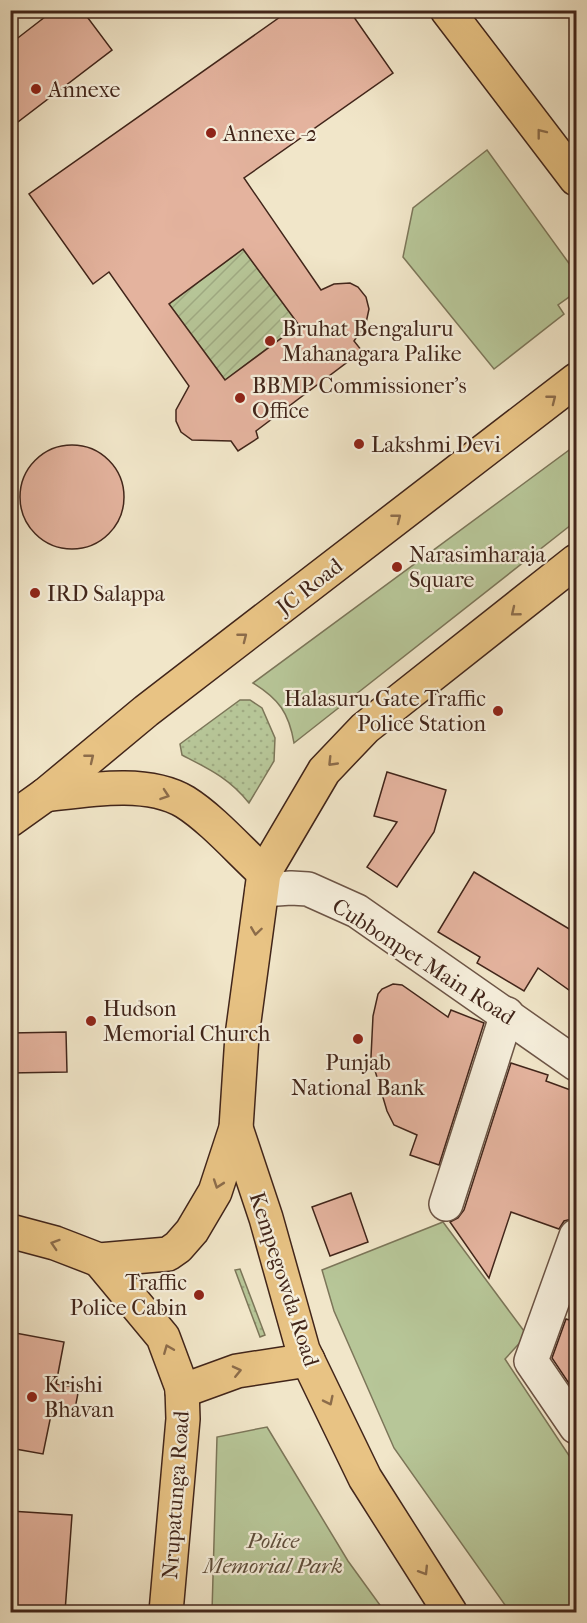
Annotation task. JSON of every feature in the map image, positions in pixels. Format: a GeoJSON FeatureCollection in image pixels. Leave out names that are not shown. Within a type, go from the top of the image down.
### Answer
{"type":"FeatureCollection","features":[{"type":"Feature","properties":{"kind":"main road"},"geometry":{"type":"LineString","coordinates":[[447,10],[576,179]]}},
{"type":"Feature","properties":{"kind":"main road","name":"JC Road"},"geometry":{"type":"LineString","coordinates":[[10,820],[45,795],[155,704],[576,380]]}},
{"type":"Feature","properties":{"kind":"main road"},"geometry":{"type":"LineString","coordinates":[[10,1231],[55,1243],[99,1260],[168,1254],[178,1247],[192,1231],[215,1192],[236,1128],[242,1036],[263,882],[324,771],[365,728],[576,561]]}},
{"type":"Feature","properties":{"kind":"main road"},"geometry":{"type":"LineString","coordinates":[[45,795],[111,788],[157,792],[184,802],[210,822],[263,882]]}},
{"type":"Feature","properties":{"kind":"main road","name":"Kempegowda Road"},"geometry":{"type":"LineString","coordinates":[[236,1128],[266,1218],[303,1350],[365,1478],[450,1612]]}},
{"type":"Feature","properties":{"kind":"main road","name":"Nrupatunga Road"},"geometry":{"type":"LineString","coordinates":[[99,1260],[163,1337],[183,1391],[183,1419],[166,1612]]}},
{"type":"Feature","properties":{"kind":"main road"},"geometry":{"type":"LineString","coordinates":[[183,1391],[237,1371],[308,1360]]}},
{"type":"Feature","properties":{"kind":"street","name":"Cubbonpet Main Road"},"geometry":{"type":"LineString","coordinates":[[263,882],[308,889],[357,911],[576,1064]]}},
{"type":"Feature","properties":{"kind":"street"},"geometry":{"type":"LineString","coordinates":[[446,1204],[507,1014]]}},
{"type":"Feature","properties":{"kind":"street"},"geometry":{"type":"LineString","coordinates":[[576,1236],[531,1361],[576,1427]]}},
{"type":"Feature","properties":{"kind":"green space"},"geometry":{"type":"Polygon","coordinates":[[[487,150],[576,273],[576,292],[558,305],[564,314],[494,369],[403,257],[413,208],[487,150]]]}},
{"type":"Feature","properties":{"kind":"green space"},"geometry":{"type":"Polygon","coordinates":[[[243,249],[299,325],[225,380],[169,304],[243,249]]]}},
{"type":"Feature","properties":{"kind":"green space"},"geometry":{"type":"Polygon","coordinates":[[[576,445],[576,521],[294,743],[286,715],[270,695],[253,683],[576,445]]]}},
{"type":"Feature","properties":{"kind":"green space"},"geometry":{"type":"Polygon","coordinates":[[[240,700],[250,700],[262,708],[275,738],[274,761],[249,803],[226,781],[182,755],[180,744],[240,700]]]}},
{"type":"Feature","properties":{"kind":"green space"},"geometry":{"type":"Polygon","coordinates":[[[443,1222],[527,1335],[505,1359],[576,1466],[576,1612],[510,1612],[394,1448],[334,1311],[322,1270],[443,1222]]]}},
{"type":"Feature","properties":{"kind":"green space"},"geometry":{"type":"Polygon","coordinates":[[[240,1269],[265,1335],[260,1337],[235,1270],[240,1269]]]}},
{"type":"Feature","properties":{"kind":"green space","name":"Police Memorial Park"},"geometry":{"type":"Polygon","coordinates":[[[267,1427],[348,1561],[385,1612],[212,1612],[217,1437],[267,1427]]]}},
{"type":"Feature","properties":{"kind":"building","name":"Annexe"},"geometry":{"type":"Polygon","coordinates":[[[54,10],[82,10],[112,50],[10,128],[10,44],[54,10]]]}},
{"type":"Feature","properties":{"kind":"building"},"geometry":{"type":"Polygon","coordinates":[[[290,10],[349,10],[393,73],[244,178],[321,290],[334,284],[350,283],[358,287],[366,297],[369,309],[366,323],[354,341],[362,351],[256,431],[258,438],[238,451],[231,441],[192,440],[181,432],[176,421],[176,410],[189,386],[109,272],[93,284],[29,194],[290,10]],[[243,249],[169,304],[225,380],[299,325],[243,249]]]}},
{"type":"Feature","properties":{"kind":"building"},"geometry":{"type":"Polygon","coordinates":[[[72,445],[92,449],[101,454],[115,468],[120,477],[124,497],[120,517],[115,526],[101,540],[92,545],[72,549],[52,545],[43,540],[29,526],[24,517],[20,497],[24,477],[29,468],[43,454],[52,449],[72,445]]]}},
{"type":"Feature","properties":{"kind":"building"},"geometry":{"type":"Polygon","coordinates":[[[387,772],[446,790],[434,832],[397,887],[367,867],[397,822],[374,816],[387,772]]]}},
{"type":"Feature","properties":{"kind":"building"},"geometry":{"type":"Polygon","coordinates":[[[474,872],[576,933],[576,995],[538,968],[524,991],[477,963],[480,957],[438,932],[474,872]]]}},
{"type":"Feature","properties":{"kind":"building"},"geometry":{"type":"Polygon","coordinates":[[[393,984],[402,985],[448,1017],[451,1010],[484,1023],[439,1165],[410,1155],[417,1135],[394,1125],[387,1111],[371,1057],[373,1016],[378,994],[382,989],[393,984]]]}},
{"type":"Feature","properties":{"kind":"building"},"geometry":{"type":"Polygon","coordinates":[[[66,1032],[67,1072],[10,1073],[10,1033],[66,1032]]]}},
{"type":"Feature","properties":{"kind":"building"},"geometry":{"type":"Polygon","coordinates":[[[511,1063],[548,1075],[546,1081],[576,1092],[576,1218],[564,1221],[559,1229],[511,1212],[489,1278],[450,1222],[458,1218],[464,1210],[511,1063]]]}},
{"type":"Feature","properties":{"kind":"building"},"geometry":{"type":"Polygon","coordinates":[[[351,1193],[368,1242],[330,1256],[312,1207],[351,1193]]]}},
{"type":"Feature","properties":{"kind":"building"},"geometry":{"type":"Polygon","coordinates":[[[566,1319],[576,1322],[576,1394],[552,1358],[566,1319]]]}},
{"type":"Feature","properties":{"kind":"building","name":"Krishi Bhavan"},"geometry":{"type":"Polygon","coordinates":[[[10,1332],[64,1342],[56,1384],[79,1388],[74,1414],[52,1410],[43,1454],[10,1448],[10,1332]]]}},
{"type":"Feature","properties":{"kind":"building"},"geometry":{"type":"Polygon","coordinates":[[[10,1511],[72,1515],[65,1612],[10,1612],[10,1511]]]}},
{"type":"Feature","properties":{"kind":"place","name":"Annexe"},"geometry":{"type":"Point","coordinates":[36,89]}},
{"type":"Feature","properties":{"kind":"place","name":"Annexe -2"},"geometry":{"type":"Point","coordinates":[211,133]}},
{"type":"Feature","properties":{"kind":"place","name":"Bruhat Bengaluru Mahanagara Palike"},"geometry":{"type":"Point","coordinates":[270,341]}},
{"type":"Feature","properties":{"kind":"place","name":"BBMP Commissioner's Office"},"geometry":{"type":"Point","coordinates":[240,398]}},
{"type":"Feature","properties":{"kind":"place","name":"Lakshmi Devi"},"geometry":{"type":"Point","coordinates":[359,444]}},
{"type":"Feature","properties":{"kind":"place","name":"Narasimharaja Square"},"geometry":{"type":"Point","coordinates":[397,567]}},
{"type":"Feature","properties":{"kind":"place","name":"IRD Salappa"},"geometry":{"type":"Point","coordinates":[35,593]}},
{"type":"Feature","properties":{"kind":"place","name":"Halasuru Gate Traffic Police Station"},"geometry":{"type":"Point","coordinates":[498,711]}},
{"type":"Feature","properties":{"kind":"place","name":"Hudson Memorial Church"},"geometry":{"type":"Point","coordinates":[91,1021]}},
{"type":"Feature","properties":{"kind":"place","name":"Punjab National Bank"},"geometry":{"type":"Point","coordinates":[358,1039]}},
{"type":"Feature","properties":{"kind":"place","name":"Traffic Police Cabin"},"geometry":{"type":"Point","coordinates":[199,1295]}},
{"type":"Feature","properties":{"kind":"place","name":"Krishi Bhavan"},"geometry":{"type":"Point","coordinates":[32,1397]}}]}
